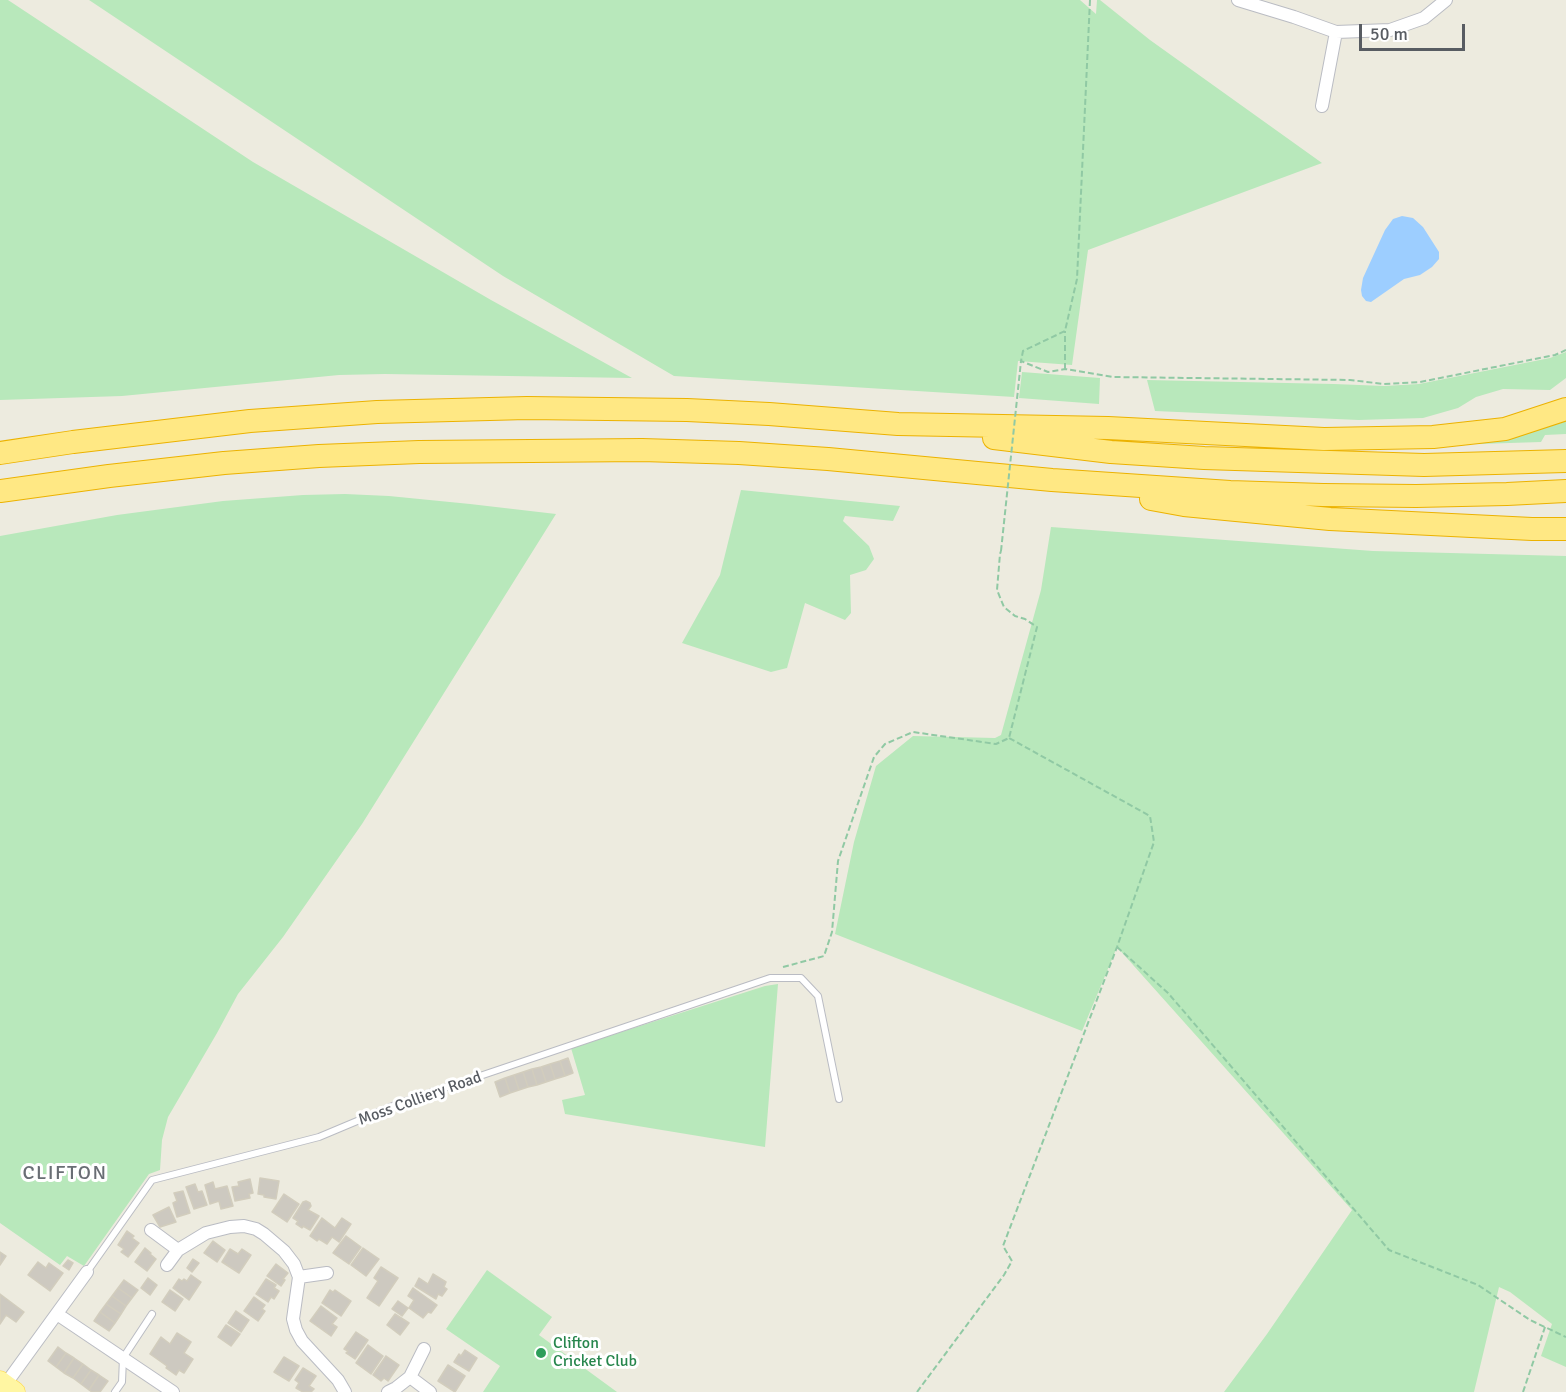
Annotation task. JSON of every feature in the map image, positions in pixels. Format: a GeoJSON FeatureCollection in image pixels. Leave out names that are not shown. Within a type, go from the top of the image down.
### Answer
{"type":"FeatureCollection","features":[{"type":"Feature","properties":{"kind":"highway"},"geometry":{"type":"LineString","coordinates":[[0,453],[250,421],[377,412],[527,408],[687,410],[898,424],[1108,428],[1324,439],[1433,437],[1505,429],[1566,409]]}},
{"type":"Feature","properties":{"kind":"highway"},"geometry":{"type":"LineString","coordinates":[[898,424],[1037,444],[1204,458],[1424,465],[1566,461]]}},
{"type":"Feature","properties":{"kind":"highway"},"geometry":{"type":"LineString","coordinates":[[0,491],[224,463],[319,456],[419,452],[618,450],[794,456],[1052,480],[1230,492],[1416,496],[1566,491]]}},
{"type":"Feature","properties":{"kind":"highway"},"geometry":{"type":"LineString","coordinates":[[1052,480],[1184,505],[1330,519],[1566,529]]}},
{"type":"Feature","properties":{"kind":"street"},"geometry":{"type":"LineString","coordinates":[[1238,0],[1294,16],[1336,32],[1390,30],[1424,18],[1446,0]]}},
{"type":"Feature","properties":{"kind":"street"},"geometry":{"type":"LineString","coordinates":[[1322,106],[1336,32]]}},
{"type":"Feature","properties":{"kind":"street"},"geometry":{"type":"LineString","coordinates":[[167,1265],[178,1250],[206,1233],[244,1226],[264,1234],[284,1251],[294,1264],[299,1277],[293,1318],[296,1330],[302,1341],[339,1380],[345,1392]]}},
{"type":"Feature","properties":{"kind":"street"},"geometry":{"type":"LineString","coordinates":[[151,1230],[178,1250]]}},
{"type":"Feature","properties":{"kind":"street","name":"Moss Colliery Road"},"geometry":{"type":"LineString","coordinates":[[7,1386],[87,1272]]}},
{"type":"Feature","properties":{"kind":"street"},"geometry":{"type":"LineString","coordinates":[[299,1277],[327,1273]]}},
{"type":"Feature","properties":{"kind":"street"},"geometry":{"type":"LineString","coordinates":[[57,1314],[173,1392]]}},
{"type":"Feature","properties":{"kind":"street"},"geometry":{"type":"LineString","coordinates":[[388,1392],[410,1377],[424,1349]]}},
{"type":"Feature","properties":{"kind":"street"},"geometry":{"type":"LineString","coordinates":[[410,1377],[430,1392]]}},
{"type":"Feature","properties":{"kind":"lane","name":"Moss Colliery Road"},"geometry":{"type":"LineString","coordinates":[[87,1272],[153,1180],[319,1137],[400,1103],[770,978],[801,978],[818,996],[839,1099]]}},
{"type":"Feature","properties":{"kind":"lane"},"geometry":{"type":"LineString","coordinates":[[115,1392],[122,1382],[123,1358],[152,1314]]}},
{"type":"Feature","properties":{"kind":"path"},"geometry":{"type":"LineString","coordinates":[[1065,369],[1065,331],[1077,279],[1090,0]]}},
{"type":"Feature","properties":{"kind":"path"},"geometry":{"type":"LineString","coordinates":[[1009,738],[1037,627],[1015,616],[1004,607],[997,590],[1021,361],[1023,351],[1065,331]]}},
{"type":"Feature","properties":{"kind":"path"},"geometry":{"type":"LineString","coordinates":[[1021,361],[1048,372],[1065,369],[1113,377],[1350,380],[1384,384],[1420,382],[1555,355],[1566,350]]}},
{"type":"Feature","properties":{"kind":"path"},"geometry":{"type":"LineString","coordinates":[[780,968],[824,956],[832,932],[838,861],[874,757],[885,744],[913,732],[996,744],[1009,738]]}},
{"type":"Feature","properties":{"kind":"path"},"geometry":{"type":"LineString","coordinates":[[917,1392],[1012,1261],[1003,1246],[1117,947],[1154,842],[1150,816],[1009,738]]}},
{"type":"Feature","properties":{"kind":"path"},"geometry":{"type":"LineString","coordinates":[[1117,947],[1168,993],[1389,1250],[1478,1286],[1530,1320],[1566,1337]]}},
{"type":"Feature","properties":{"kind":"path"},"geometry":{"type":"LineString","coordinates":[[1523,1392],[1545,1327]]}},
{"type":"Feature","properties":{"kind":"green space"},"geometry":{"type":"Polygon","coordinates":[[[0,0],[8,0],[253,162],[491,300],[632,378],[339,375],[122,396],[0,400],[0,0]]]}},
{"type":"Feature","properties":{"kind":"green space"},"geometry":{"type":"Polygon","coordinates":[[[89,0],[1080,0],[1096,14],[1097,0],[1100,0],[1150,40],[1322,163],[1088,250],[1072,365],[1018,361],[1014,397],[674,376],[503,276],[89,0]]]}},
{"type":"Feature","properties":{"kind":"green space"},"geometry":{"type":"Polygon","coordinates":[[[1566,352],[1566,378],[1550,390],[1503,389],[1476,397],[1458,408],[1423,418],[1359,420],[1155,411],[1147,380],[1384,386],[1419,384],[1550,358],[1566,352]]]}},
{"type":"Feature","properties":{"kind":"green space"},"geometry":{"type":"Polygon","coordinates":[[[1022,372],[1100,378],[1099,404],[1019,398],[1022,372]]]}},
{"type":"Feature","properties":{"kind":"green space"},"geometry":{"type":"Polygon","coordinates":[[[1566,419],[1566,434],[1545,435],[1541,442],[1478,444],[1481,440],[1566,419]]]}},
{"type":"Feature","properties":{"kind":"green space"},"geometry":{"type":"Polygon","coordinates":[[[741,490],[900,506],[893,521],[845,516],[843,521],[869,546],[874,559],[866,570],[850,575],[851,613],[845,620],[805,603],[787,668],[771,672],[682,643],[720,575],[741,490]]]}},
{"type":"Feature","properties":{"kind":"green space"},"geometry":{"type":"Polygon","coordinates":[[[345,494],[389,496],[556,514],[362,824],[283,937],[238,994],[168,1117],[162,1140],[160,1170],[149,1174],[84,1266],[67,1256],[60,1265],[0,1223],[0,536],[117,515],[223,501],[345,494]]]}},
{"type":"Feature","properties":{"kind":"green space"},"geometry":{"type":"Polygon","coordinates":[[[1051,527],[1373,551],[1566,556],[1566,1367],[1541,1356],[1552,1324],[1510,1292],[1499,1287],[1474,1392],[1224,1392],[1267,1334],[1352,1210],[1117,947],[1082,1031],[835,934],[854,842],[876,766],[913,736],[995,738],[1001,735],[1041,590],[1051,527]]]}},
{"type":"Feature","properties":{"kind":"green space"},"geometry":{"type":"Polygon","coordinates":[[[778,984],[765,1147],[565,1114],[562,1100],[585,1095],[571,1048],[765,986],[778,984]]]}},
{"type":"Feature","properties":{"kind":"green space"},"geometry":{"type":"Polygon","coordinates":[[[487,1270],[552,1317],[539,1335],[617,1392],[483,1392],[500,1366],[446,1329],[487,1270]]]}},
{"type":"Feature","properties":{"kind":"water"},"geometry":{"type":"Polygon","coordinates":[[[1402,216],[1413,218],[1423,227],[1439,252],[1439,259],[1420,275],[1404,279],[1371,302],[1366,301],[1361,290],[1363,278],[1385,230],[1393,219],[1402,216]]]}},
{"type":"Feature","properties":{"kind":"building"},"geometry":{"type":"Polygon","coordinates":[[[568,1058],[573,1073],[565,1076],[560,1061],[568,1058]]]}},
{"type":"Feature","properties":{"kind":"building"},"geometry":{"type":"Polygon","coordinates":[[[560,1061],[565,1076],[555,1079],[550,1064],[560,1061]]]}},
{"type":"Feature","properties":{"kind":"building"},"geometry":{"type":"Polygon","coordinates":[[[550,1064],[555,1079],[546,1082],[541,1067],[550,1064]]]}},
{"type":"Feature","properties":{"kind":"building"},"geometry":{"type":"Polygon","coordinates":[[[541,1067],[546,1082],[537,1085],[532,1069],[541,1067]]]}},
{"type":"Feature","properties":{"kind":"building"},"geometry":{"type":"Polygon","coordinates":[[[532,1069],[537,1085],[528,1087],[523,1072],[532,1069]]]}},
{"type":"Feature","properties":{"kind":"building"},"geometry":{"type":"Polygon","coordinates":[[[523,1072],[528,1087],[519,1090],[514,1075],[523,1072]]]}},
{"type":"Feature","properties":{"kind":"building"},"geometry":{"type":"Polygon","coordinates":[[[514,1075],[519,1090],[510,1093],[505,1078],[514,1075]]]}},
{"type":"Feature","properties":{"kind":"building"},"geometry":{"type":"Polygon","coordinates":[[[505,1078],[510,1093],[500,1097],[495,1082],[505,1078]]]}},
{"type":"Feature","properties":{"kind":"building"},"geometry":{"type":"Polygon","coordinates":[[[260,1178],[279,1181],[276,1199],[258,1194],[260,1178]]]}},
{"type":"Feature","properties":{"kind":"building"},"geometry":{"type":"Polygon","coordinates":[[[250,1179],[253,1193],[249,1194],[250,1198],[235,1201],[232,1187],[239,1186],[238,1182],[250,1179]]]}},
{"type":"Feature","properties":{"kind":"building"},"geometry":{"type":"Polygon","coordinates":[[[213,1182],[215,1189],[227,1186],[233,1206],[221,1209],[219,1201],[210,1204],[205,1185],[213,1182]]]}},
{"type":"Feature","properties":{"kind":"building"},"geometry":{"type":"Polygon","coordinates":[[[195,1184],[198,1192],[202,1191],[207,1205],[194,1209],[186,1187],[195,1184]]]}},
{"type":"Feature","properties":{"kind":"building"},"geometry":{"type":"Polygon","coordinates":[[[183,1191],[190,1213],[177,1217],[173,1203],[177,1201],[174,1193],[183,1191]]]}},
{"type":"Feature","properties":{"kind":"building"},"geometry":{"type":"Polygon","coordinates":[[[284,1194],[299,1204],[287,1222],[272,1212],[284,1194]]]}},
{"type":"Feature","properties":{"kind":"building"},"geometry":{"type":"Polygon","coordinates":[[[306,1201],[311,1206],[308,1210],[319,1216],[310,1230],[296,1224],[298,1221],[293,1218],[306,1201]]]}},
{"type":"Feature","properties":{"kind":"building"},"geometry":{"type":"Polygon","coordinates":[[[169,1207],[176,1222],[160,1227],[153,1215],[169,1207]]]}},
{"type":"Feature","properties":{"kind":"building"},"geometry":{"type":"Polygon","coordinates":[[[322,1218],[335,1228],[342,1218],[351,1224],[339,1242],[332,1237],[327,1244],[310,1236],[322,1218]]]}},
{"type":"Feature","properties":{"kind":"building"},"geometry":{"type":"Polygon","coordinates":[[[127,1231],[139,1243],[128,1257],[121,1252],[124,1249],[118,1245],[127,1231]]]}},
{"type":"Feature","properties":{"kind":"building"},"geometry":{"type":"Polygon","coordinates":[[[346,1236],[361,1247],[349,1264],[333,1253],[346,1236]]]}},
{"type":"Feature","properties":{"kind":"building"},"geometry":{"type":"Polygon","coordinates":[[[213,1241],[225,1250],[217,1262],[204,1253],[213,1241]]]}},
{"type":"Feature","properties":{"kind":"building"},"geometry":{"type":"Polygon","coordinates":[[[145,1248],[156,1259],[147,1271],[135,1262],[145,1248]]]}},
{"type":"Feature","properties":{"kind":"building"},"geometry":{"type":"Polygon","coordinates":[[[363,1248],[379,1259],[366,1276],[351,1265],[363,1248]]]}},
{"type":"Feature","properties":{"kind":"building"},"geometry":{"type":"Polygon","coordinates":[[[230,1249],[238,1254],[242,1249],[251,1255],[239,1273],[222,1262],[230,1249]]]}},
{"type":"Feature","properties":{"kind":"building"},"geometry":{"type":"Polygon","coordinates":[[[0,1252],[6,1256],[0,1265],[0,1252]]]}},
{"type":"Feature","properties":{"kind":"building"},"geometry":{"type":"Polygon","coordinates":[[[193,1259],[199,1263],[192,1272],[187,1268],[193,1259]]]}},
{"type":"Feature","properties":{"kind":"building"},"geometry":{"type":"Polygon","coordinates":[[[68,1260],[73,1263],[69,1270],[63,1266],[68,1260]]]}},
{"type":"Feature","properties":{"kind":"building"},"geometry":{"type":"Polygon","coordinates":[[[38,1262],[46,1268],[49,1263],[63,1273],[50,1291],[28,1275],[38,1262]]]}},
{"type":"Feature","properties":{"kind":"building"},"geometry":{"type":"Polygon","coordinates":[[[276,1264],[288,1273],[281,1286],[267,1276],[276,1264]]]}},
{"type":"Feature","properties":{"kind":"building"},"geometry":{"type":"Polygon","coordinates":[[[381,1267],[398,1278],[379,1306],[367,1298],[378,1281],[374,1278],[381,1267]]]}},
{"type":"Feature","properties":{"kind":"building"},"geometry":{"type":"Polygon","coordinates":[[[433,1274],[446,1282],[444,1287],[447,1289],[442,1296],[438,1294],[436,1299],[415,1286],[419,1278],[428,1284],[433,1274]]]}},
{"type":"Feature","properties":{"kind":"building"},"geometry":{"type":"Polygon","coordinates":[[[191,1275],[201,1282],[189,1300],[173,1288],[179,1279],[187,1281],[191,1275]]]}},
{"type":"Feature","properties":{"kind":"building"},"geometry":{"type":"Polygon","coordinates":[[[148,1278],[157,1285],[150,1295],[141,1288],[148,1278]]]}},
{"type":"Feature","properties":{"kind":"building"},"geometry":{"type":"Polygon","coordinates":[[[266,1279],[276,1285],[274,1288],[279,1291],[274,1299],[271,1297],[268,1302],[256,1294],[266,1279]]]}},
{"type":"Feature","properties":{"kind":"building"},"geometry":{"type":"Polygon","coordinates":[[[124,1280],[138,1290],[132,1298],[118,1288],[124,1280]]]}},
{"type":"Feature","properties":{"kind":"building"},"geometry":{"type":"Polygon","coordinates":[[[118,1288],[132,1298],[126,1306],[112,1296],[118,1288]]]}},
{"type":"Feature","properties":{"kind":"building"},"geometry":{"type":"Polygon","coordinates":[[[413,1288],[437,1305],[423,1318],[409,1308],[414,1300],[408,1296],[413,1288]]]}},
{"type":"Feature","properties":{"kind":"building"},"geometry":{"type":"Polygon","coordinates":[[[170,1290],[183,1299],[175,1311],[162,1302],[170,1290]]]}},
{"type":"Feature","properties":{"kind":"building"},"geometry":{"type":"Polygon","coordinates":[[[330,1290],[333,1292],[335,1290],[351,1301],[341,1316],[322,1303],[330,1290]]]}},
{"type":"Feature","properties":{"kind":"building"},"geometry":{"type":"Polygon","coordinates":[[[0,1294],[24,1312],[16,1322],[6,1315],[0,1324],[0,1294]]]}},
{"type":"Feature","properties":{"kind":"building"},"geometry":{"type":"Polygon","coordinates":[[[112,1296],[126,1306],[121,1314],[106,1304],[112,1296]]]}},
{"type":"Feature","properties":{"kind":"building"},"geometry":{"type":"Polygon","coordinates":[[[254,1297],[265,1305],[262,1309],[265,1311],[258,1321],[244,1311],[254,1297]]]}},
{"type":"Feature","properties":{"kind":"building"},"geometry":{"type":"Polygon","coordinates":[[[398,1301],[408,1308],[402,1316],[392,1309],[398,1301]]]}},
{"type":"Feature","properties":{"kind":"building"},"geometry":{"type":"Polygon","coordinates":[[[106,1304],[121,1314],[115,1323],[100,1312],[106,1304]]]}},
{"type":"Feature","properties":{"kind":"building"},"geometry":{"type":"Polygon","coordinates":[[[321,1306],[337,1318],[332,1324],[337,1327],[331,1336],[310,1321],[321,1306]]]}},
{"type":"Feature","properties":{"kind":"building"},"geometry":{"type":"Polygon","coordinates":[[[236,1311],[249,1320],[241,1332],[228,1323],[236,1311]]]}},
{"type":"Feature","properties":{"kind":"building"},"geometry":{"type":"Polygon","coordinates":[[[100,1312],[115,1323],[109,1331],[94,1321],[100,1312]]]}},
{"type":"Feature","properties":{"kind":"building"},"geometry":{"type":"Polygon","coordinates":[[[395,1314],[409,1323],[400,1335],[387,1325],[395,1314]]]}},
{"type":"Feature","properties":{"kind":"building"},"geometry":{"type":"Polygon","coordinates":[[[226,1325],[240,1334],[231,1346],[218,1337],[226,1325]]]}},
{"type":"Feature","properties":{"kind":"building"},"geometry":{"type":"Polygon","coordinates":[[[356,1332],[368,1340],[355,1359],[344,1349],[356,1332]]]}},
{"type":"Feature","properties":{"kind":"building"},"geometry":{"type":"Polygon","coordinates":[[[177,1333],[191,1342],[184,1353],[193,1359],[184,1373],[179,1370],[176,1375],[150,1354],[161,1337],[170,1344],[177,1333]]]}},
{"type":"Feature","properties":{"kind":"building"},"geometry":{"type":"Polygon","coordinates":[[[368,1345],[383,1356],[371,1374],[356,1363],[368,1345]]]}},
{"type":"Feature","properties":{"kind":"building"},"geometry":{"type":"Polygon","coordinates":[[[58,1347],[66,1353],[56,1367],[48,1361],[58,1347]]]}},
{"type":"Feature","properties":{"kind":"building"},"geometry":{"type":"Polygon","coordinates":[[[465,1350],[477,1358],[469,1371],[454,1362],[465,1350]]]}},
{"type":"Feature","properties":{"kind":"building"},"geometry":{"type":"Polygon","coordinates":[[[66,1353],[74,1358],[64,1373],[56,1367],[66,1353]]]}},
{"type":"Feature","properties":{"kind":"building"},"geometry":{"type":"Polygon","coordinates":[[[386,1356],[399,1365],[388,1381],[384,1378],[381,1381],[373,1375],[386,1356]]]}},
{"type":"Feature","properties":{"kind":"building"},"geometry":{"type":"Polygon","coordinates":[[[284,1357],[299,1366],[289,1381],[274,1372],[284,1357]]]}},
{"type":"Feature","properties":{"kind":"building"},"geometry":{"type":"Polygon","coordinates":[[[74,1358],[83,1364],[73,1378],[64,1373],[74,1358]]]}},
{"type":"Feature","properties":{"kind":"building"},"geometry":{"type":"Polygon","coordinates":[[[83,1364],[91,1370],[81,1384],[73,1378],[83,1364]]]}},
{"type":"Feature","properties":{"kind":"building"},"geometry":{"type":"Polygon","coordinates":[[[448,1365],[465,1376],[455,1392],[438,1381],[448,1365]]]}},
{"type":"Feature","properties":{"kind":"building"},"geometry":{"type":"Polygon","coordinates":[[[303,1368],[316,1376],[309,1386],[314,1389],[311,1392],[303,1392],[296,1388],[299,1383],[295,1380],[303,1368]]]}},
{"type":"Feature","properties":{"kind":"building"},"geometry":{"type":"Polygon","coordinates":[[[91,1370],[99,1375],[89,1390],[81,1384],[91,1370]]]}},
{"type":"Feature","properties":{"kind":"building"},"geometry":{"type":"Polygon","coordinates":[[[99,1375],[108,1381],[100,1392],[92,1392],[89,1390],[99,1375]]]}},
{"type":"Feature","properties":{"kind":"place","name":"Clifton Cricket Club"},"geometry":{"type":"Point","coordinates":[541,1353]}},
{"type":"Feature","properties":{"kind":"district","name":"CLIFTON"},"geometry":{"type":"Point","coordinates":[65,1174]}}]}
